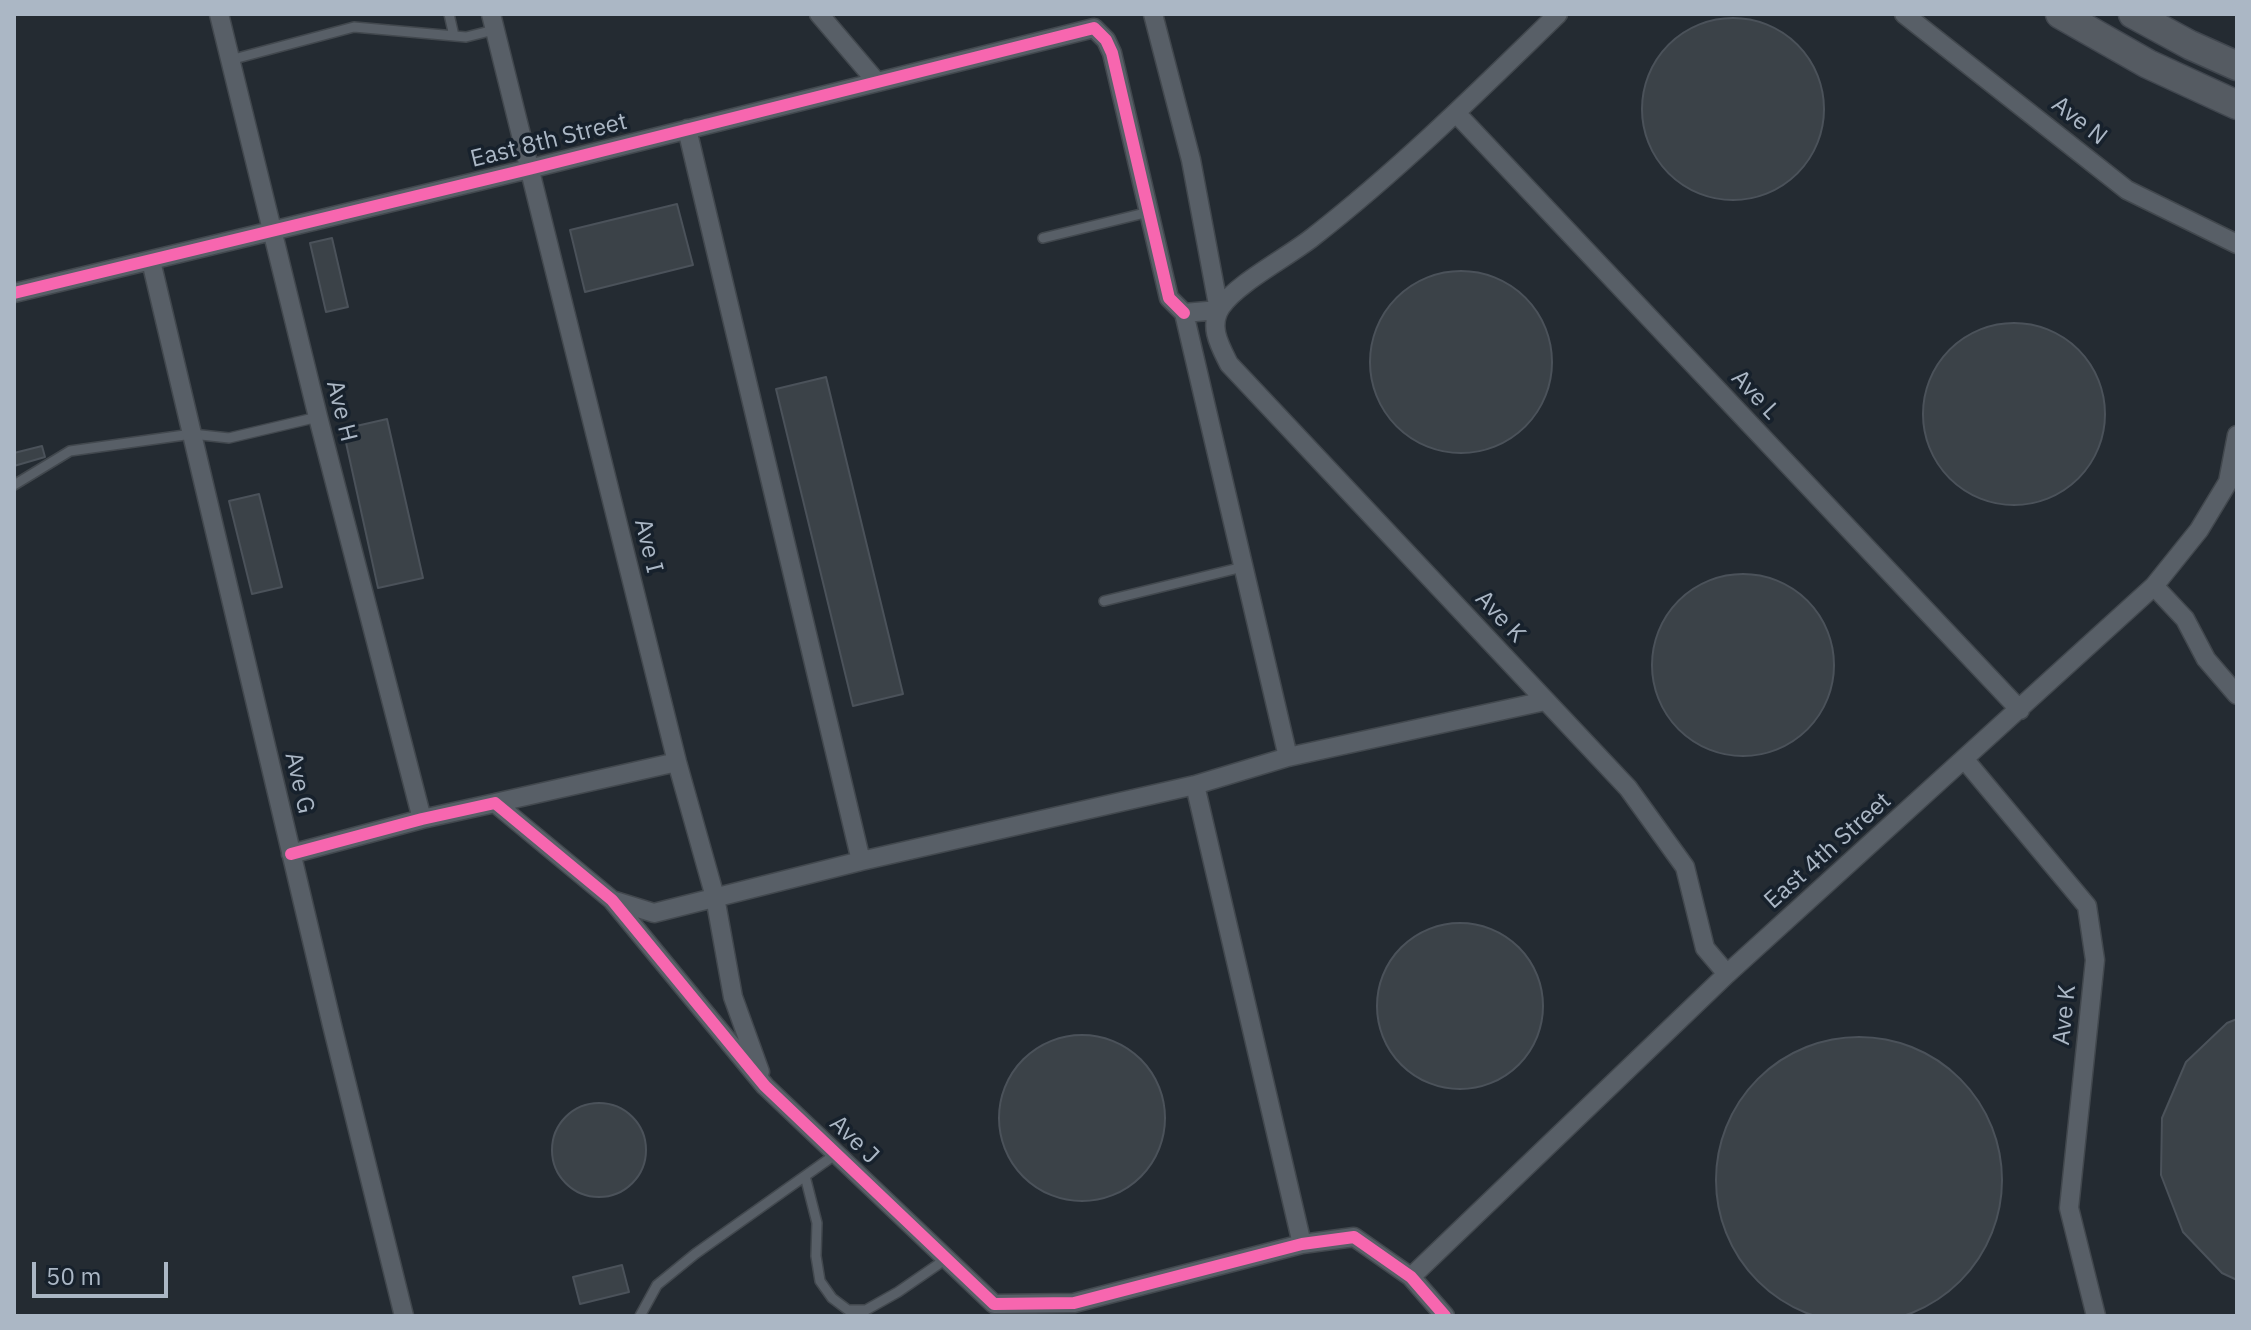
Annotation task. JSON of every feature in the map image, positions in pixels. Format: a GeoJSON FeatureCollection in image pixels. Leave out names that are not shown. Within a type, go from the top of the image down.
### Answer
{"type":"FeatureCollection","features":[{"type":"Feature","properties":{"kind":"main road"},"geometry":{"type":"LineString","coordinates":[[2060,14],[2148,64],[2237,105]]}},
{"type":"Feature","properties":{"kind":"main road"},"geometry":{"type":"LineString","coordinates":[[2133,14],[2237,66]]}},
{"type":"Feature","properties":{"kind":"street","name":"Ave H"},"geometry":{"type":"LineString","coordinates":[[219,14],[271,231],[422,819]]}},
{"type":"Feature","properties":{"kind":"street"},"geometry":{"type":"LineString","coordinates":[[819,14],[876,81]]}},
{"type":"Feature","properties":{"kind":"street","name":"Ave K"},"geometry":{"type":"LineString","coordinates":[[1153,14],[1191,160],[1219,310],[1215,338],[1229,364],[1628,788],[1685,867],[1705,948],[1727,974]]}},
{"type":"Feature","properties":{"kind":"street"},"geometry":{"type":"LineString","coordinates":[[1184,313],[1219,310],[1233,292],[1313,237],[1456,113],[1558,14]]}},
{"type":"Feature","properties":{"kind":"street","name":"Ave N"},"geometry":{"type":"LineString","coordinates":[[1904,14],[2127,190],[2237,244]]}},
{"type":"Feature","properties":{"kind":"street","name":"Ave I"},"geometry":{"type":"LineString","coordinates":[[492,22],[677,762],[715,897],[733,997],[765,1086]]}},
{"type":"Feature","properties":{"kind":"street","name":"East 8th Street"},"geometry":{"type":"LineString","coordinates":[[14,293],[1094,28],[1106,40],[1112,53],[1149,212]]}},
{"type":"Feature","properties":{"kind":"street","name":"Ave L"},"geometry":{"type":"LineString","coordinates":[[1456,113],[2020,710]]}},
{"type":"Feature","properties":{"kind":"street"},"geometry":{"type":"LineString","coordinates":[[687,129],[861,861]]}},
{"type":"Feature","properties":{"kind":"street"},"geometry":{"type":"LineString","coordinates":[[1149,212],[1169,298],[1184,313],[1288,757]]}},
{"type":"Feature","properties":{"kind":"street","name":"Ave G"},"geometry":{"type":"LineString","coordinates":[[151,261],[404,1316]]}},
{"type":"Feature","properties":{"kind":"street","name":"East 4th Street"},"geometry":{"type":"LineString","coordinates":[[1411,1277],[1727,974],[2154,586],[2199,530],[2228,482],[2237,435]]}},
{"type":"Feature","properties":{"kind":"street"},"geometry":{"type":"LineString","coordinates":[[2154,586],[2185,619],[2206,659],[2237,695]]}},
{"type":"Feature","properties":{"kind":"street"},"geometry":{"type":"LineString","coordinates":[[612,900],[654,913],[861,861],[1195,785],[1288,757],[1545,701]]}},
{"type":"Feature","properties":{"kind":"street","name":"Ave K"},"geometry":{"type":"LineString","coordinates":[[1965,760],[2087,906],[2095,960],[2069,1208],[2096,1316]]}},
{"type":"Feature","properties":{"kind":"street"},"geometry":{"type":"LineString","coordinates":[[291,854],[422,819],[677,762]]}},
{"type":"Feature","properties":{"kind":"street"},"geometry":{"type":"LineString","coordinates":[[1195,785],[1302,1244]]}},
{"type":"Feature","properties":{"kind":"street","name":"Ave J"},"geometry":{"type":"LineString","coordinates":[[495,803],[612,900],[765,1086],[994,1304],[1078,1309],[1302,1244],[1354,1237],[1411,1277],[1445,1316]]}},
{"type":"Feature","properties":{"kind":"lane"},"geometry":{"type":"LineString","coordinates":[[449,14],[454,36]]}},
{"type":"Feature","properties":{"kind":"lane"},"geometry":{"type":"LineString","coordinates":[[230,60],[354,27],[466,37],[492,22]]}},
{"type":"Feature","properties":{"kind":"lane"},"geometry":{"type":"LineString","coordinates":[[1043,238],[1149,212]]}},
{"type":"Feature","properties":{"kind":"lane"},"geometry":{"type":"LineString","coordinates":[[14,485],[70,451],[192,434],[229,438],[318,417]]}},
{"type":"Feature","properties":{"kind":"lane"},"geometry":{"type":"LineString","coordinates":[[1104,601],[1243,567]]}},
{"type":"Feature","properties":{"kind":"lane"},"geometry":{"type":"LineString","coordinates":[[640,1316],[657,1285],[695,1254],[836,1154]]}},
{"type":"Feature","properties":{"kind":"lane"},"geometry":{"type":"LineString","coordinates":[[805,1176],[817,1223],[816,1256],[820,1281],[832,1298],[848,1310],[866,1310],[946,1259]]}},
{"type":"Feature","properties":{"kind":"building"},"geometry":{"type":"Polygon","coordinates":[[[1733,18],[1768,25],[1784,33],[1797,45],[1809,58],[1817,74],[1824,109],[1817,144],[1809,160],[1797,173],[1784,185],[1768,193],[1733,200],[1698,193],[1682,185],[1669,173],[1657,160],[1649,144],[1642,109],[1649,74],[1657,58],[1669,45],[1682,33],[1698,25],[1733,18]]]}},
{"type":"Feature","properties":{"kind":"building"},"geometry":{"type":"Polygon","coordinates":[[[677,204],[693,265],[585,292],[570,230],[677,204]]]}},
{"type":"Feature","properties":{"kind":"building"},"geometry":{"type":"Polygon","coordinates":[[[332,238],[348,307],[326,312],[310,243],[332,238]]]}},
{"type":"Feature","properties":{"kind":"building"},"geometry":{"type":"Polygon","coordinates":[[[1461,271],[1479,272],[1496,278],[1526,297],[1545,327],[1551,344],[1551,380],[1545,397],[1526,427],[1496,446],[1479,452],[1461,453],[1443,452],[1426,446],[1396,427],[1377,397],[1371,380],[1370,362],[1371,344],[1377,327],[1396,297],[1426,278],[1443,272],[1461,271]]]}},
{"type":"Feature","properties":{"kind":"building"},"geometry":{"type":"Polygon","coordinates":[[[2014,323],[2049,330],[2079,349],[2098,379],[2105,414],[2098,449],[2079,479],[2049,498],[2014,505],[1979,498],[1949,479],[1930,449],[1923,414],[1930,379],[1949,349],[1979,330],[2014,323]]]}},
{"type":"Feature","properties":{"kind":"building"},"geometry":{"type":"Polygon","coordinates":[[[826,377],[903,694],[853,706],[776,389],[826,377]]]}},
{"type":"Feature","properties":{"kind":"building"},"geometry":{"type":"Polygon","coordinates":[[[387,419],[423,578],[378,588],[343,429],[387,419]]]}},
{"type":"Feature","properties":{"kind":"building"},"geometry":{"type":"Polygon","coordinates":[[[42,446],[45,457],[14,466],[14,453],[42,446]]]}},
{"type":"Feature","properties":{"kind":"building"},"geometry":{"type":"Polygon","coordinates":[[[259,494],[282,587],[252,594],[229,501],[259,494]]]}},
{"type":"Feature","properties":{"kind":"building"},"geometry":{"type":"Polygon","coordinates":[[[1743,574],[1761,575],[1778,581],[1808,600],[1827,630],[1833,647],[1833,683],[1827,700],[1808,730],[1778,749],[1761,755],[1743,756],[1725,755],[1708,749],[1678,730],[1659,700],[1653,683],[1652,665],[1653,647],[1659,630],[1678,600],[1708,581],[1725,575],[1743,574]]]}},
{"type":"Feature","properties":{"kind":"building"},"geometry":{"type":"Polygon","coordinates":[[[1460,923],[1492,929],[1519,947],[1537,974],[1543,1006],[1537,1038],[1519,1065],[1492,1083],[1460,1089],[1428,1083],[1401,1065],[1383,1038],[1377,1006],[1383,974],[1401,947],[1428,929],[1460,923]]]}},
{"type":"Feature","properties":{"kind":"building"},"geometry":{"type":"Polygon","coordinates":[[[2237,1019],[2237,1280],[2222,1273],[2183,1232],[2161,1175],[2162,1118],[2186,1062],[2227,1023],[2237,1019]]]}},
{"type":"Feature","properties":{"kind":"building"},"geometry":{"type":"Polygon","coordinates":[[[1082,1035],[1114,1041],[1141,1059],[1159,1086],[1165,1118],[1159,1150],[1141,1177],[1114,1195],[1082,1201],[1050,1195],[1023,1177],[1005,1150],[999,1118],[1005,1086],[1023,1059],[1050,1041],[1082,1035]]]}},
{"type":"Feature","properties":{"kind":"building"},"geometry":{"type":"Polygon","coordinates":[[[1859,1037],[1887,1040],[1914,1048],[1938,1061],[1960,1079],[1978,1101],[1991,1125],[1999,1152],[2002,1180],[1999,1208],[1991,1235],[1978,1259],[1960,1281],[1938,1299],[1914,1312],[1887,1320],[1859,1323],[1831,1320],[1804,1312],[1780,1299],[1758,1281],[1740,1259],[1727,1235],[1719,1208],[1716,1180],[1719,1152],[1727,1125],[1740,1101],[1758,1079],[1780,1061],[1804,1048],[1831,1040],[1859,1037]]]}},
{"type":"Feature","properties":{"kind":"building"},"geometry":{"type":"Polygon","coordinates":[[[599,1103],[617,1107],[632,1117],[642,1132],[646,1150],[642,1168],[632,1183],[617,1193],[599,1197],[581,1193],[566,1183],[556,1168],[552,1150],[556,1132],[566,1117],[581,1107],[599,1103]]]}},
{"type":"Feature","properties":{"kind":"building"},"geometry":{"type":"Polygon","coordinates":[[[622,1265],[629,1292],[580,1304],[573,1277],[622,1265]]]}},
{"type":"Feature","properties":{"kind":"cycle path"},"geometry":{"type":"LineString","coordinates":[[14,293],[1094,28],[1106,40],[1112,53],[1169,298],[1184,313]]}},
{"type":"Feature","properties":{"kind":"cycle path"},"geometry":{"type":"LineString","coordinates":[[291,854],[495,803],[612,900],[765,1086],[994,1304],[1074,1303],[1302,1244],[1354,1237],[1411,1277],[1445,1316]]}}]}
